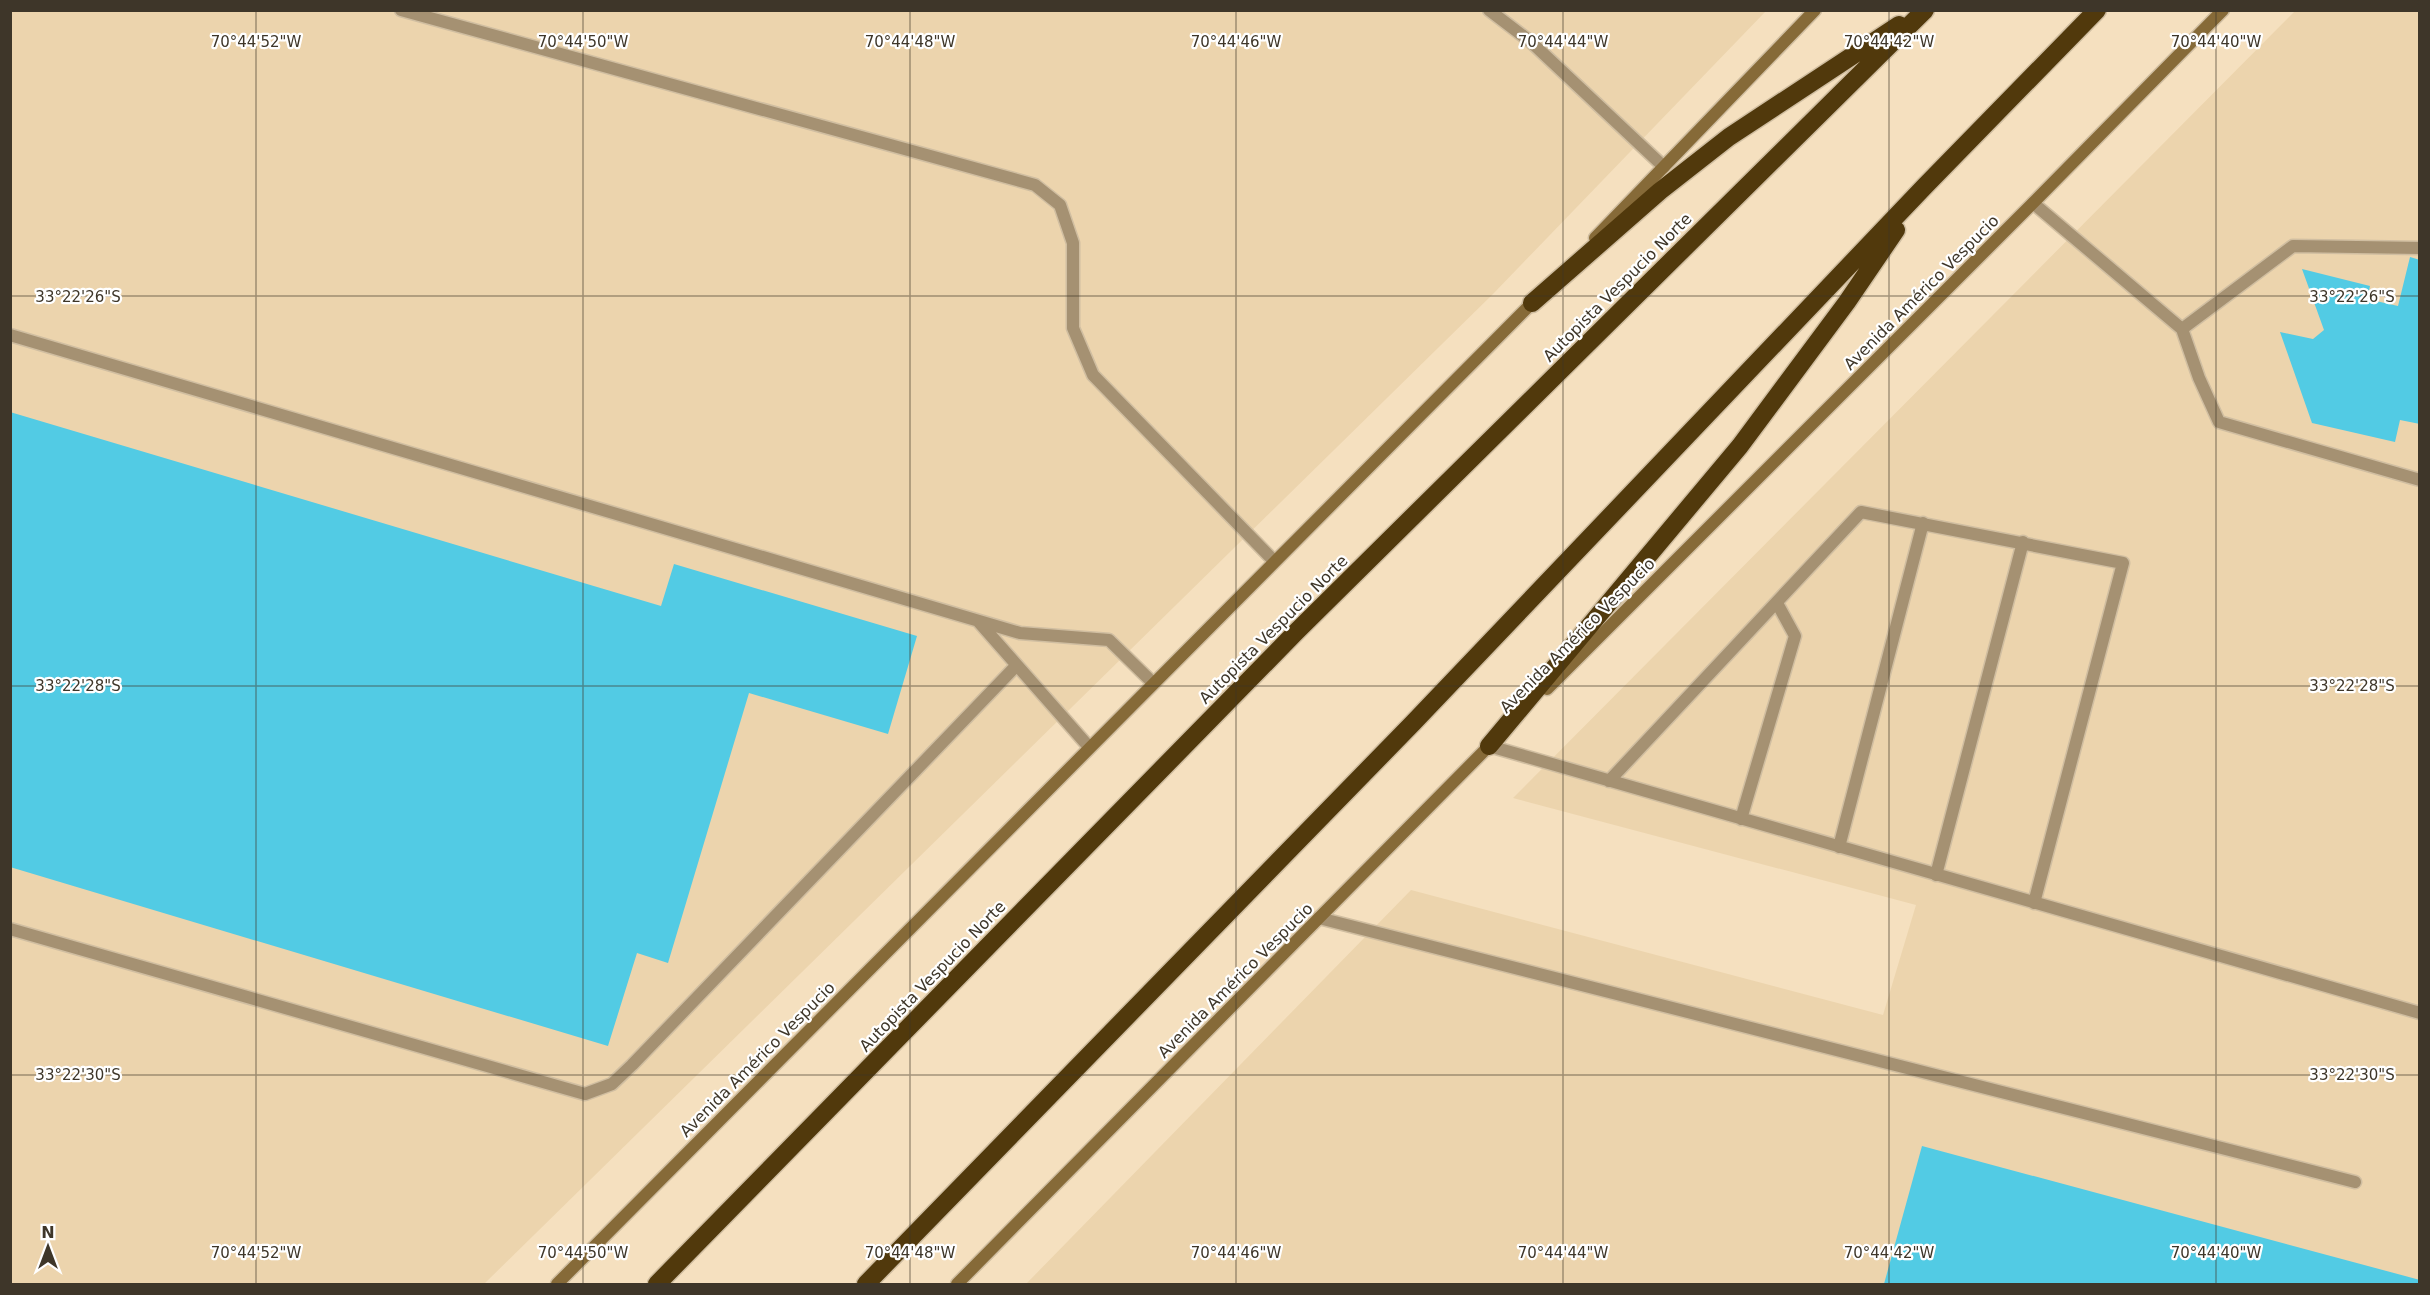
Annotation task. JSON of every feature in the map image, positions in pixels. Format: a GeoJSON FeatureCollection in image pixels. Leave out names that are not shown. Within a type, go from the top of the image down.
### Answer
{"type":"FeatureCollection","features":[{"type":"Feature","properties":{"kind":"highway"},"geometry":{"type":"LineString","coordinates":[[1532,303],[1660,191],[1730,137],[1922,10]]}},
{"type":"Feature","properties":{"kind":"highway","name":"Autopista Vespucio Norte"},"geometry":{"type":"LineString","coordinates":[[657,1284],[1296,632],[1922,10]]}},
{"type":"Feature","properties":{"kind":"highway"},"geometry":{"type":"LineString","coordinates":[[866,1284],[1543,588],[1925,186],[2097,10]]}},
{"type":"Feature","properties":{"kind":"highway"},"geometry":{"type":"LineString","coordinates":[[1489,746],[1740,446],[1847,302],[1925,186]]}},
{"type":"Feature","properties":{"kind":"main road","name":"Avenida Américo Vespucio"},"geometry":{"type":"LineString","coordinates":[[557,1284],[1532,303],[1815,10]]}},
{"type":"Feature","properties":{"kind":"main road","name":"Avenida Américo Vespucio"},"geometry":{"type":"LineString","coordinates":[[957,1284],[1318,918],[2223,10]]}},
{"type":"Feature","properties":{"kind":"lane"},"geometry":{"type":"LineString","coordinates":[[401,10],[1035,185],[1060,205],[1073,243],[1073,328],[1093,375],[1274,561]]}},
{"type":"Feature","properties":{"kind":"lane"},"geometry":{"type":"LineString","coordinates":[[1489,10],[1531,42],[1664,167]]}},
{"type":"Feature","properties":{"kind":"lane"},"geometry":{"type":"LineString","coordinates":[[2033,203],[2182,329],[2199,378],[2219,422],[2420,480]]}},
{"type":"Feature","properties":{"kind":"lane"},"geometry":{"type":"LineString","coordinates":[[2182,329],[2293,246],[2420,248]]}},
{"type":"Feature","properties":{"kind":"lane"},"geometry":{"type":"LineString","coordinates":[[10,335],[1020,633],[1109,640],[1153,683]]}},
{"type":"Feature","properties":{"kind":"lane"},"geometry":{"type":"LineString","coordinates":[[1609,781],[1861,512],[2024,542],[2123,564],[2034,903]]}},
{"type":"Feature","properties":{"kind":"lane"},"geometry":{"type":"LineString","coordinates":[[1839,847],[1923,523]]}},
{"type":"Feature","properties":{"kind":"lane"},"geometry":{"type":"LineString","coordinates":[[1936,875],[2024,542]]}},
{"type":"Feature","properties":{"kind":"lane"},"geometry":{"type":"LineString","coordinates":[[1741,819],[1795,636],[1777,603]]}},
{"type":"Feature","properties":{"kind":"lane"},"geometry":{"type":"LineString","coordinates":[[978,620],[1089,747]]}},
{"type":"Feature","properties":{"kind":"lane"},"geometry":{"type":"LineString","coordinates":[[10,929],[585,1094],[612,1084],[632,1065],[1016,666]]}},
{"type":"Feature","properties":{"kind":"lane"},"geometry":{"type":"LineString","coordinates":[[1489,746],[2420,1013]]}},
{"type":"Feature","properties":{"kind":"lane"},"geometry":{"type":"LineString","coordinates":[[1318,918],[2355,1182]]}},
{"type":"Feature","properties":{"kind":"shaded area"},"geometry":{"type":"Polygon","coordinates":[[[10,11],[1766,11],[1493,294],[484,1284],[11,1284],[10,11]]]}},
{"type":"Feature","properties":{"kind":"shaded area"},"geometry":{"type":"Polygon","coordinates":[[[2295,11],[2419,11],[2419,1284],[1026,1284],[1411,890],[1883,1015],[1916,905],[1513,798],[2295,11]]]}},
{"type":"Feature","properties":{"kind":"building"},"geometry":{"type":"Polygon","coordinates":[[[2410,257],[2420,260],[2420,424],[2400,420],[2395,442],[2312,423],[2280,332],[2313,339],[2324,330],[2302,269],[2370,286],[2367,299],[2398,306],[2410,257]]]}},
{"type":"Feature","properties":{"kind":"building"},"geometry":{"type":"Polygon","coordinates":[[[10,412],[661,606],[674,564],[917,636],[888,734],[749,693],[668,963],[637,953],[608,1046],[10,867],[10,412]]]}},
{"type":"Feature","properties":{"kind":"building"},"geometry":{"type":"Polygon","coordinates":[[[1922,1146],[2420,1280],[2420,1284],[1884,1284],[1922,1146]]]}}]}
